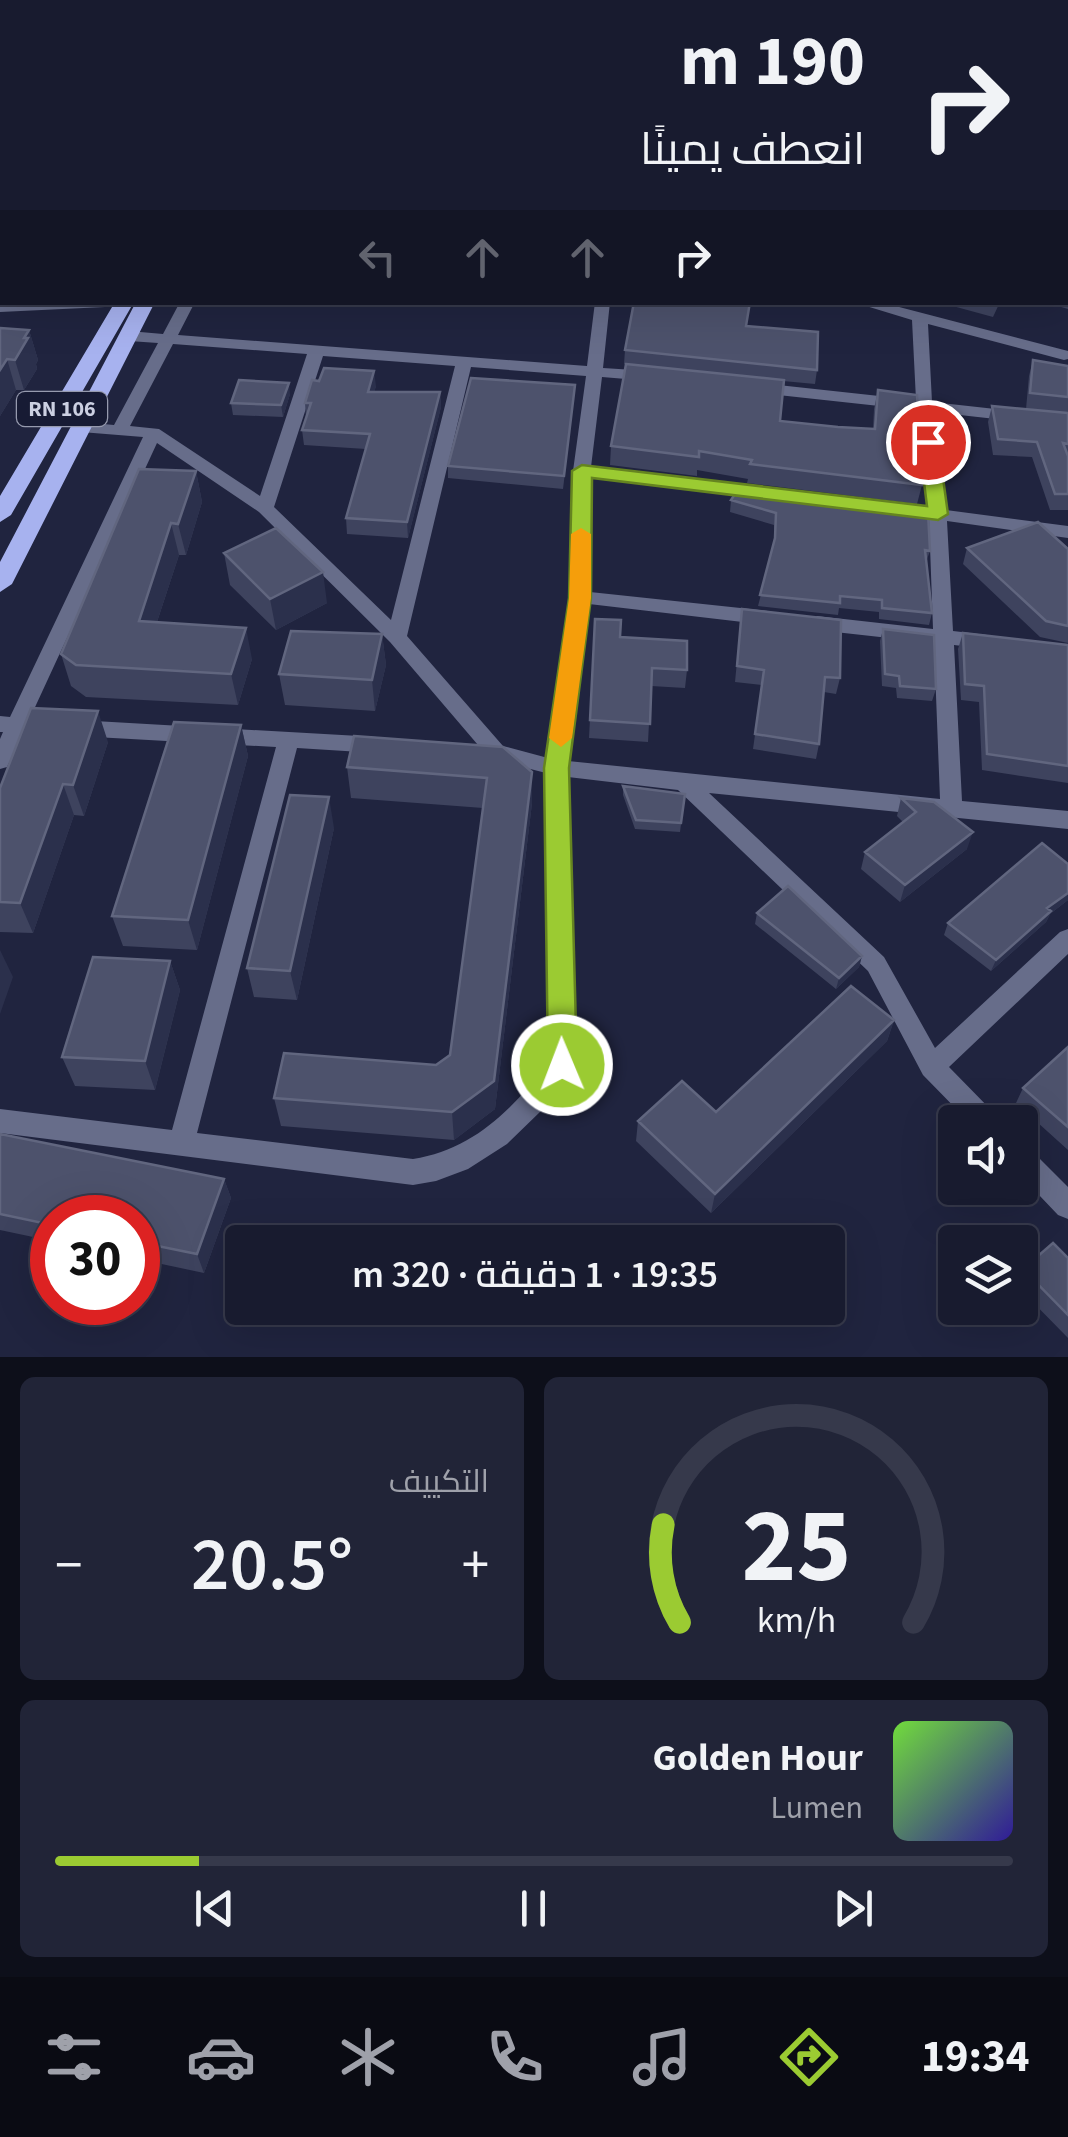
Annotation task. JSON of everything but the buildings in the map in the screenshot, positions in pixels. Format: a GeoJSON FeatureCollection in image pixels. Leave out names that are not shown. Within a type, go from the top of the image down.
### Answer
{"type":"FeatureCollection","features":[{"type":"Feature","properties":{"kind":"main road","name":"RN 106"},"geometry":{"type":"LineString","coordinates":[[0,515],[123,305]]}},
{"type":"Feature","properties":{"kind":"main road"},"geometry":{"type":"LineString","coordinates":[[0,584],[143,305]]}},
{"type":"Feature","properties":{"kind":"street"},"geometry":{"type":"LineString","coordinates":[[0,306],[26,305]]}},
{"type":"Feature","properties":{"kind":"street"},"geometry":{"type":"LineString","coordinates":[[118,432],[186,305]]}},
{"type":"Feature","properties":{"kind":"street"},"geometry":{"type":"LineString","coordinates":[[0,1122],[413,1172],[441,1170],[481,1150],[541,1094],[562,1065],[556,768],[580,598],[582,471],[603,305]]}},
{"type":"Feature","properties":{"kind":"street"},"geometry":{"type":"LineString","coordinates":[[871,305],[1067,352]]}},
{"type":"Feature","properties":{"kind":"street"},"geometry":{"type":"LineString","coordinates":[[920,319],[924,406],[938,514],[951,806]]}},
{"type":"Feature","properties":{"kind":"street"},"geometry":{"type":"LineString","coordinates":[[129,336],[671,379]]}},
{"type":"Feature","properties":{"kind":"street"},"geometry":{"type":"LineString","coordinates":[[265,508],[316,352]]}},
{"type":"Feature","properties":{"kind":"street"},"geometry":{"type":"LineString","coordinates":[[397,637],[464,362]]}},
{"type":"Feature","properties":{"kind":"street"},"geometry":{"type":"LineString","coordinates":[[749,387],[1068,422]]}},
{"type":"Feature","properties":{"kind":"street"},"geometry":{"type":"LineString","coordinates":[[81,428],[153,433],[265,508],[397,637],[495,751]]}},
{"type":"Feature","properties":{"kind":"street"},"geometry":{"type":"LineString","coordinates":[[0,761],[9,724],[153,433]]}},
{"type":"Feature","properties":{"kind":"street"},"geometry":{"type":"LineString","coordinates":[[582,471],[780,494]]}},
{"type":"Feature","properties":{"kind":"street"},"geometry":{"type":"LineString","coordinates":[[878,506],[1068,532]]}},
{"type":"Feature","properties":{"kind":"street"},"geometry":{"type":"LineString","coordinates":[[580,598],[1014,645]]}},
{"type":"Feature","properties":{"kind":"street"},"geometry":{"type":"LineString","coordinates":[[9,724],[401,746]]}},
{"type":"Feature","properties":{"kind":"street"},"geometry":{"type":"LineString","coordinates":[[180,1144],[288,741]]}},
{"type":"Feature","properties":{"kind":"street"},"geometry":{"type":"LineString","coordinates":[[457,749],[495,751],[556,768],[1068,820]]}},
{"type":"Feature","properties":{"kind":"street"},"geometry":{"type":"LineString","coordinates":[[684,782],[876,964],[932,1067],[969,1105]]}},
{"type":"Feature","properties":{"kind":"street"},"geometry":{"type":"LineString","coordinates":[[932,1067],[1068,939]]}},
{"type":"Feature","properties":{"kind":"street"},"geometry":{"type":"LineString","coordinates":[[1038,1175],[1068,1206]]}},
{"type":"Feature","properties":{"kind":"slow traffic"},"geometry":{"type":"LineString","coordinates":[[561,738],[580,598],[581,534]]}},
{"type":"Feature","properties":{"kind":"route"},"geometry":{"type":"LineString","coordinates":[[562,1065],[556,768],[580,598],[582,471],[938,514],[928,442]]}}]}
